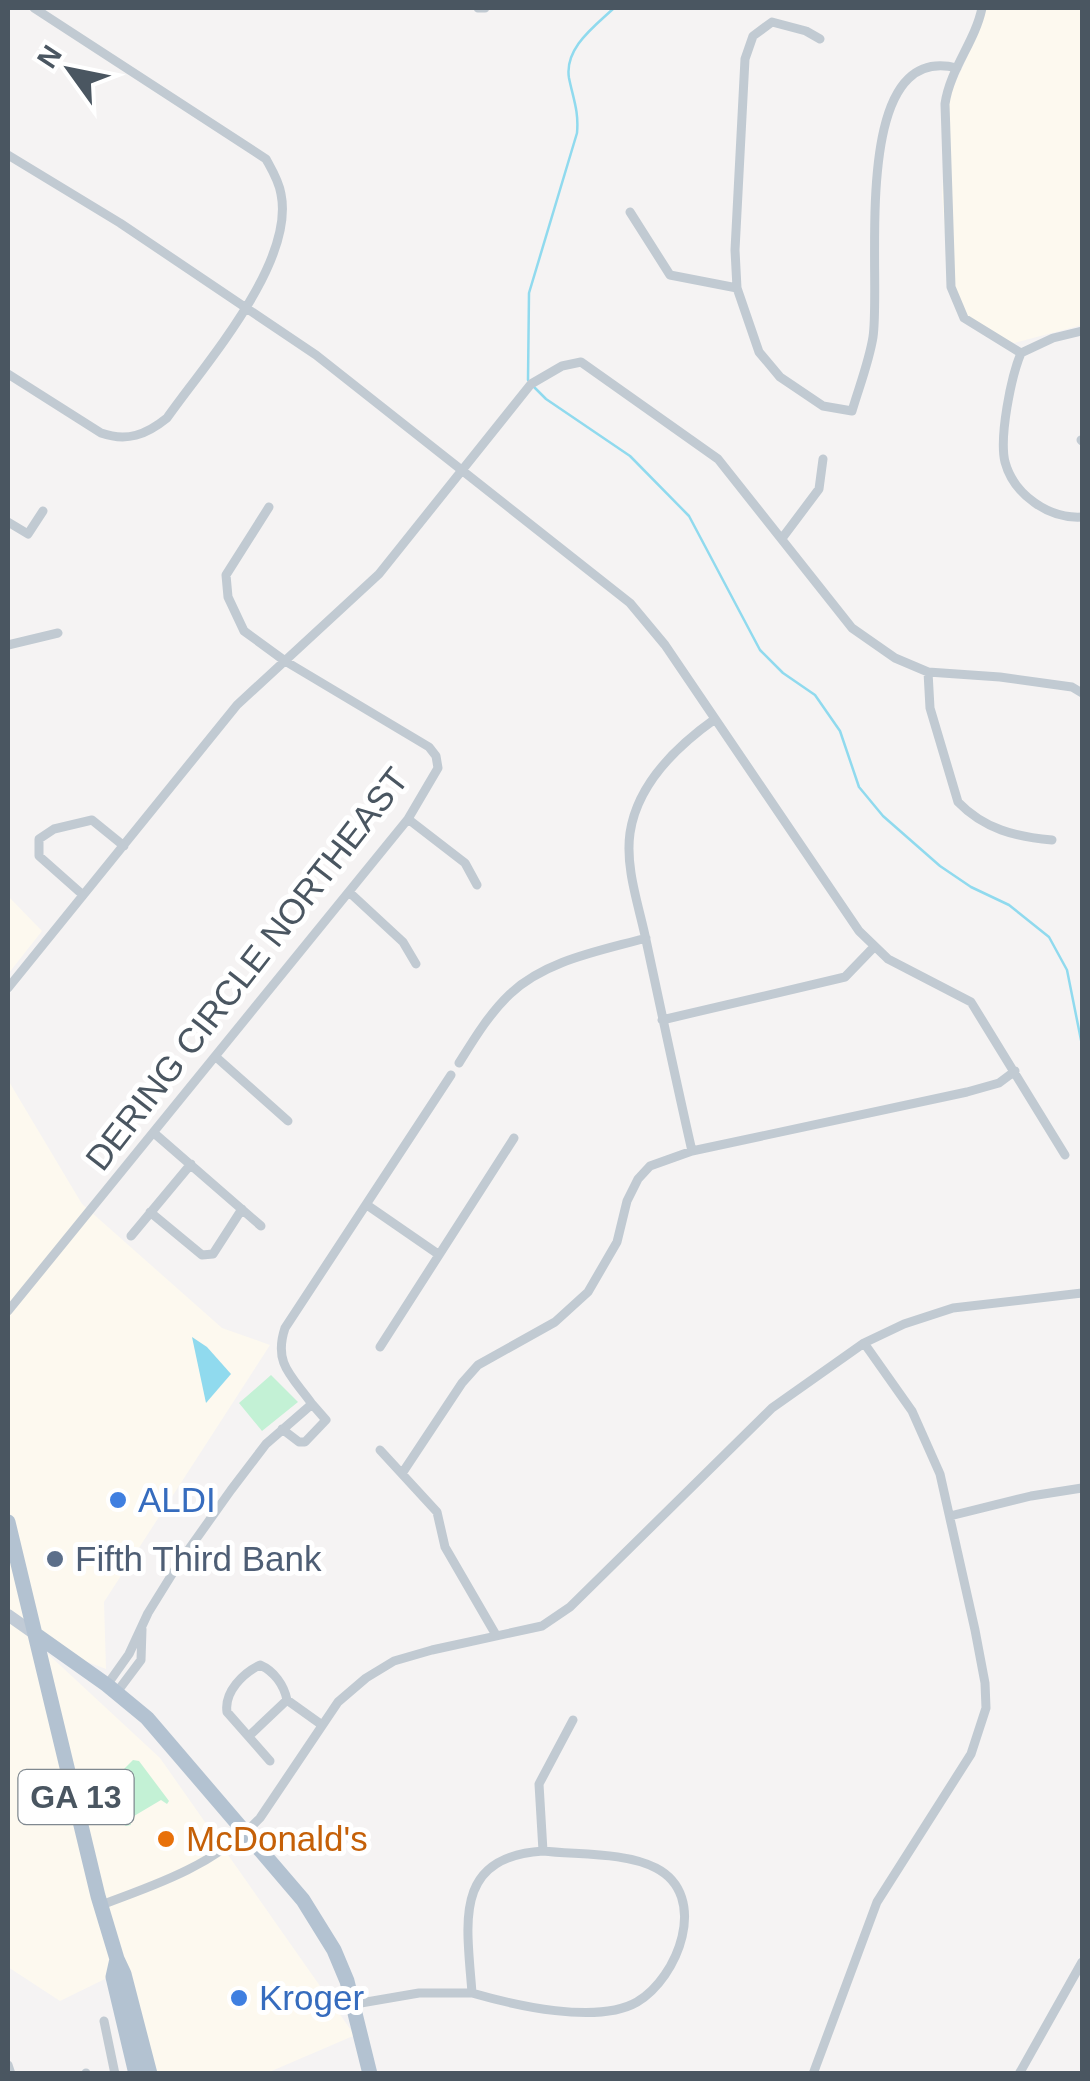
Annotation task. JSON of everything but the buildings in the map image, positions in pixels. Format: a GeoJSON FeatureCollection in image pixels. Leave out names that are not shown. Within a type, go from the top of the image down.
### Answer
{"type":"FeatureCollection","features":[{"type":"Feature","properties":{"kind":"main road"},"geometry":{"type":"LineString","coordinates":[[8,1522],[35,1634]]}},
{"type":"Feature","properties":{"kind":"main road"},"geometry":{"type":"LineString","coordinates":[[8,1615],[112,1688],[178,1751],[312,1914],[334,1950],[355,2004],[370,2074]]}},
{"type":"Feature","properties":{"kind":"main road","name":"GA 13"},"geometry":{"type":"LineString","coordinates":[[35,1634],[100,1905],[124,1974],[150,2074]]}},
{"type":"Feature","properties":{"kind":"main road","name":"GA 13"},"geometry":{"type":"LineString","coordinates":[[116,1959],[113,1977],[136,2074]]}},
{"type":"Feature","properties":{"kind":"street"},"geometry":{"type":"LineString","coordinates":[[8,374],[101,433],[118,439],[144,434],[167,418],[246,308],[272,262],[281,228],[282,195],[266,159],[34,8]]}},
{"type":"Feature","properties":{"kind":"street"},"geometry":{"type":"LineString","coordinates":[[982,8],[978,28],[947,88],[945,104],[950,276],[964,318],[1021,353]]}},
{"type":"Feature","properties":{"kind":"street"},"geometry":{"type":"LineString","coordinates":[[820,39],[806,30],[772,22],[753,36],[745,58],[736,250],[737,288],[759,352],[780,377],[823,406],[852,412],[873,336],[875,188],[882,129],[893,101],[909,78],[939,63],[957,68]]}},
{"type":"Feature","properties":{"kind":"street"},"geometry":{"type":"LineString","coordinates":[[8,154],[120,223],[316,356],[630,603],[650,623],[836,900],[874,948],[971,1002],[1066,1155]]}},
{"type":"Feature","properties":{"kind":"street"},"geometry":{"type":"LineString","coordinates":[[630,212],[670,274],[737,288]]}},
{"type":"Feature","properties":{"kind":"street"},"geometry":{"type":"LineString","coordinates":[[1082,332],[1053,338],[1021,353],[1013,377],[1004,458],[1020,490],[1036,503],[1060,515],[1082,519]]}},
{"type":"Feature","properties":{"kind":"street"},"geometry":{"type":"LineString","coordinates":[[8,988],[237,705],[380,574],[530,384],[562,366],[582,362],[718,459],[852,628],[895,658],[928,672],[1000,677],[1072,687],[1082,692]]}},
{"type":"Feature","properties":{"kind":"street"},"geometry":{"type":"LineString","coordinates":[[783,537],[819,489],[823,459]]}},
{"type":"Feature","properties":{"kind":"street","name":"DERING CIRCLE NORTHEAST"},"geometry":{"type":"LineString","coordinates":[[8,1311],[350,892],[408,818],[438,768],[434,752],[284,661],[244,630],[225,586],[231,564],[269,507]]}},
{"type":"Feature","properties":{"kind":"street"},"geometry":{"type":"LineString","coordinates":[[8,522],[28,534],[42,511]]}},
{"type":"Feature","properties":{"kind":"street"},"geometry":{"type":"LineString","coordinates":[[8,646],[58,633]]}},
{"type":"Feature","properties":{"kind":"street"},"geometry":{"type":"LineString","coordinates":[[928,672],[930,708],[958,802],[967,812],[998,830],[1052,840]]}},
{"type":"Feature","properties":{"kind":"street"},"geometry":{"type":"LineString","coordinates":[[692,1151],[662,1020],[630,856],[630,835],[642,797],[680,746],[715,719]]}},
{"type":"Feature","properties":{"kind":"street"},"geometry":{"type":"LineString","coordinates":[[408,818],[466,863],[477,885]]}},
{"type":"Feature","properties":{"kind":"street"},"geometry":{"type":"LineString","coordinates":[[83,895],[39,856],[40,839],[54,828],[92,820],[124,846]]}},
{"type":"Feature","properties":{"kind":"street"},"geometry":{"type":"LineString","coordinates":[[350,892],[403,942],[416,964]]}},
{"type":"Feature","properties":{"kind":"street"},"geometry":{"type":"LineString","coordinates":[[459,1063],[512,992],[539,973],[574,958],[646,938]]}},
{"type":"Feature","properties":{"kind":"street"},"geometry":{"type":"LineString","coordinates":[[662,1020],[844,977],[874,948]]}},
{"type":"Feature","properties":{"kind":"street"},"geometry":{"type":"LineString","coordinates":[[216,1057],[288,1121]]}},
{"type":"Feature","properties":{"kind":"street"},"geometry":{"type":"LineString","coordinates":[[403,1472],[478,1365],[555,1322],[588,1292],[618,1242],[627,1201],[650,1166],[692,1151],[966,1092],[999,1083],[1015,1071]]}},
{"type":"Feature","properties":{"kind":"street"},"geometry":{"type":"LineString","coordinates":[[282,1429],[298,1442],[305,1442],[326,1420],[283,1364],[278,1348],[294,1312],[451,1076]]}},
{"type":"Feature","properties":{"kind":"street"},"geometry":{"type":"LineString","coordinates":[[154,1134],[261,1226]]}},
{"type":"Feature","properties":{"kind":"street"},"geometry":{"type":"LineString","coordinates":[[380,1346],[514,1138]]}},
{"type":"Feature","properties":{"kind":"street"},"geometry":{"type":"LineString","coordinates":[[131,1236],[191,1164]]}},
{"type":"Feature","properties":{"kind":"street"},"geometry":{"type":"LineString","coordinates":[[367,1206],[438,1254]]}},
{"type":"Feature","properties":{"kind":"street"},"geometry":{"type":"LineString","coordinates":[[150,1212],[202,1255],[214,1254],[242,1209]]}},
{"type":"Feature","properties":{"kind":"street"},"geometry":{"type":"LineString","coordinates":[[100,1905],[189,1870],[223,1851],[246,1832],[260,1818],[338,1702],[366,1678],[394,1662],[542,1626],[570,1607],[772,1408],[864,1343],[904,1324],[954,1308],[1082,1293]]}},
{"type":"Feature","properties":{"kind":"street"},"geometry":{"type":"LineString","coordinates":[[813,2074],[877,1902],[971,1754],[986,1708],[982,1665],[940,1474],[912,1411],[864,1343]]}},
{"type":"Feature","properties":{"kind":"street"},"geometry":{"type":"LineString","coordinates":[[112,1688],[141,1660],[142,1626],[179,1563],[266,1444],[312,1404]]}},
{"type":"Feature","properties":{"kind":"street"},"geometry":{"type":"LineString","coordinates":[[380,1450],[437,1512],[444,1547],[496,1635]]}},
{"type":"Feature","properties":{"kind":"street"},"geometry":{"type":"LineString","coordinates":[[950,1516],[1082,1488]]}},
{"type":"Feature","properties":{"kind":"street"},"geometry":{"type":"LineString","coordinates":[[270,1761],[227,1712],[229,1694],[251,1670],[260,1666],[268,1669],[284,1688],[287,1700],[322,1724]]}},
{"type":"Feature","properties":{"kind":"street"},"geometry":{"type":"LineString","coordinates":[[249,1736],[287,1700]]}},
{"type":"Feature","properties":{"kind":"street"},"geometry":{"type":"LineString","coordinates":[[544,1851],[539,1784],[573,1720]]}},
{"type":"Feature","properties":{"kind":"street"},"geometry":{"type":"LineString","coordinates":[[355,2004],[420,1993],[472,1993],[566,2013],[635,2003],[670,1970],[681,1944],[684,1924],[677,1886],[658,1869],[632,1861],[544,1851],[515,1852],[498,1859],[478,1883],[469,1903],[472,1993]]}},
{"type":"Feature","properties":{"kind":"street"},"geometry":{"type":"LineString","coordinates":[[1019,2074],[1082,1962]]}},
{"type":"Feature","properties":{"kind":"street"},"geometry":{"type":"LineString","coordinates":[[104,2021],[115,2074]]}},
{"type":"Feature","properties":{"kind":"street"},"geometry":{"type":"LineString","coordinates":[[8,2065],[11,2074]]}},
{"type":"Feature","properties":{"kind":"shaded area"},"geometry":{"type":"Polygon","coordinates":[[[984,8],[1082,8],[1082,325],[1014,343],[996,337],[960,314],[948,272],[942,195],[948,99],[974,42],[984,8]]]}},
{"type":"Feature","properties":{"kind":"shaded area"},"geometry":{"type":"Polygon","coordinates":[[[8,896],[42,931],[8,974],[8,896]]]}},
{"type":"Feature","properties":{"kind":"shaded area"},"geometry":{"type":"Polygon","coordinates":[[[8,1080],[82,1204],[222,1328],[270,1345],[104,1602],[106,1669],[35,1642],[160,1758],[353,2033],[267,2073],[139,2073],[109,1977],[60,2001],[8,1967],[8,1080]]]}},
{"type":"Feature","properties":{"kind":"green space"},"geometry":{"type":"Polygon","coordinates":[[[271,1375],[298,1402],[262,1431],[239,1403],[271,1375]]]}},
{"type":"Feature","properties":{"kind":"green space"},"geometry":{"type":"Polygon","coordinates":[[[133,1760],[139,1761],[169,1801],[167,1804],[161,1800],[129,1819],[131,1825],[126,1826],[120,1822],[111,1782],[133,1760]]]}},
{"type":"Feature","properties":{"kind":"water"},"geometry":{"type":"Polygon","coordinates":[[[192,1337],[207,1347],[231,1374],[206,1403],[192,1337]]]}},
{"type":"Feature","properties":{"kind":"waterway"},"geometry":{"type":"LineString","coordinates":[[528,380],[529,293],[577,133],[569,78],[571,57],[582,38],[614,8]]}},
{"type":"Feature","properties":{"kind":"waterway"},"geometry":{"type":"LineString","coordinates":[[533,386],[630,456],[689,516],[760,650],[783,673],[815,695],[840,731],[859,787],[883,816],[940,866],[971,887],[1009,905],[1049,937],[1067,970],[1082,1045]]}},
{"type":"Feature","properties":{"kind":"place","name":"ALDI"},"geometry":{"type":"Point","coordinates":[118,1500]}},
{"type":"Feature","properties":{"kind":"place","name":"Fifth Third Bank"},"geometry":{"type":"Point","coordinates":[55,1559]}},
{"type":"Feature","properties":{"kind":"place","name":"McDonald's"},"geometry":{"type":"Point","coordinates":[166,1839]}},
{"type":"Feature","properties":{"kind":"place","name":"Kroger"},"geometry":{"type":"Point","coordinates":[239,1998]}}]}
